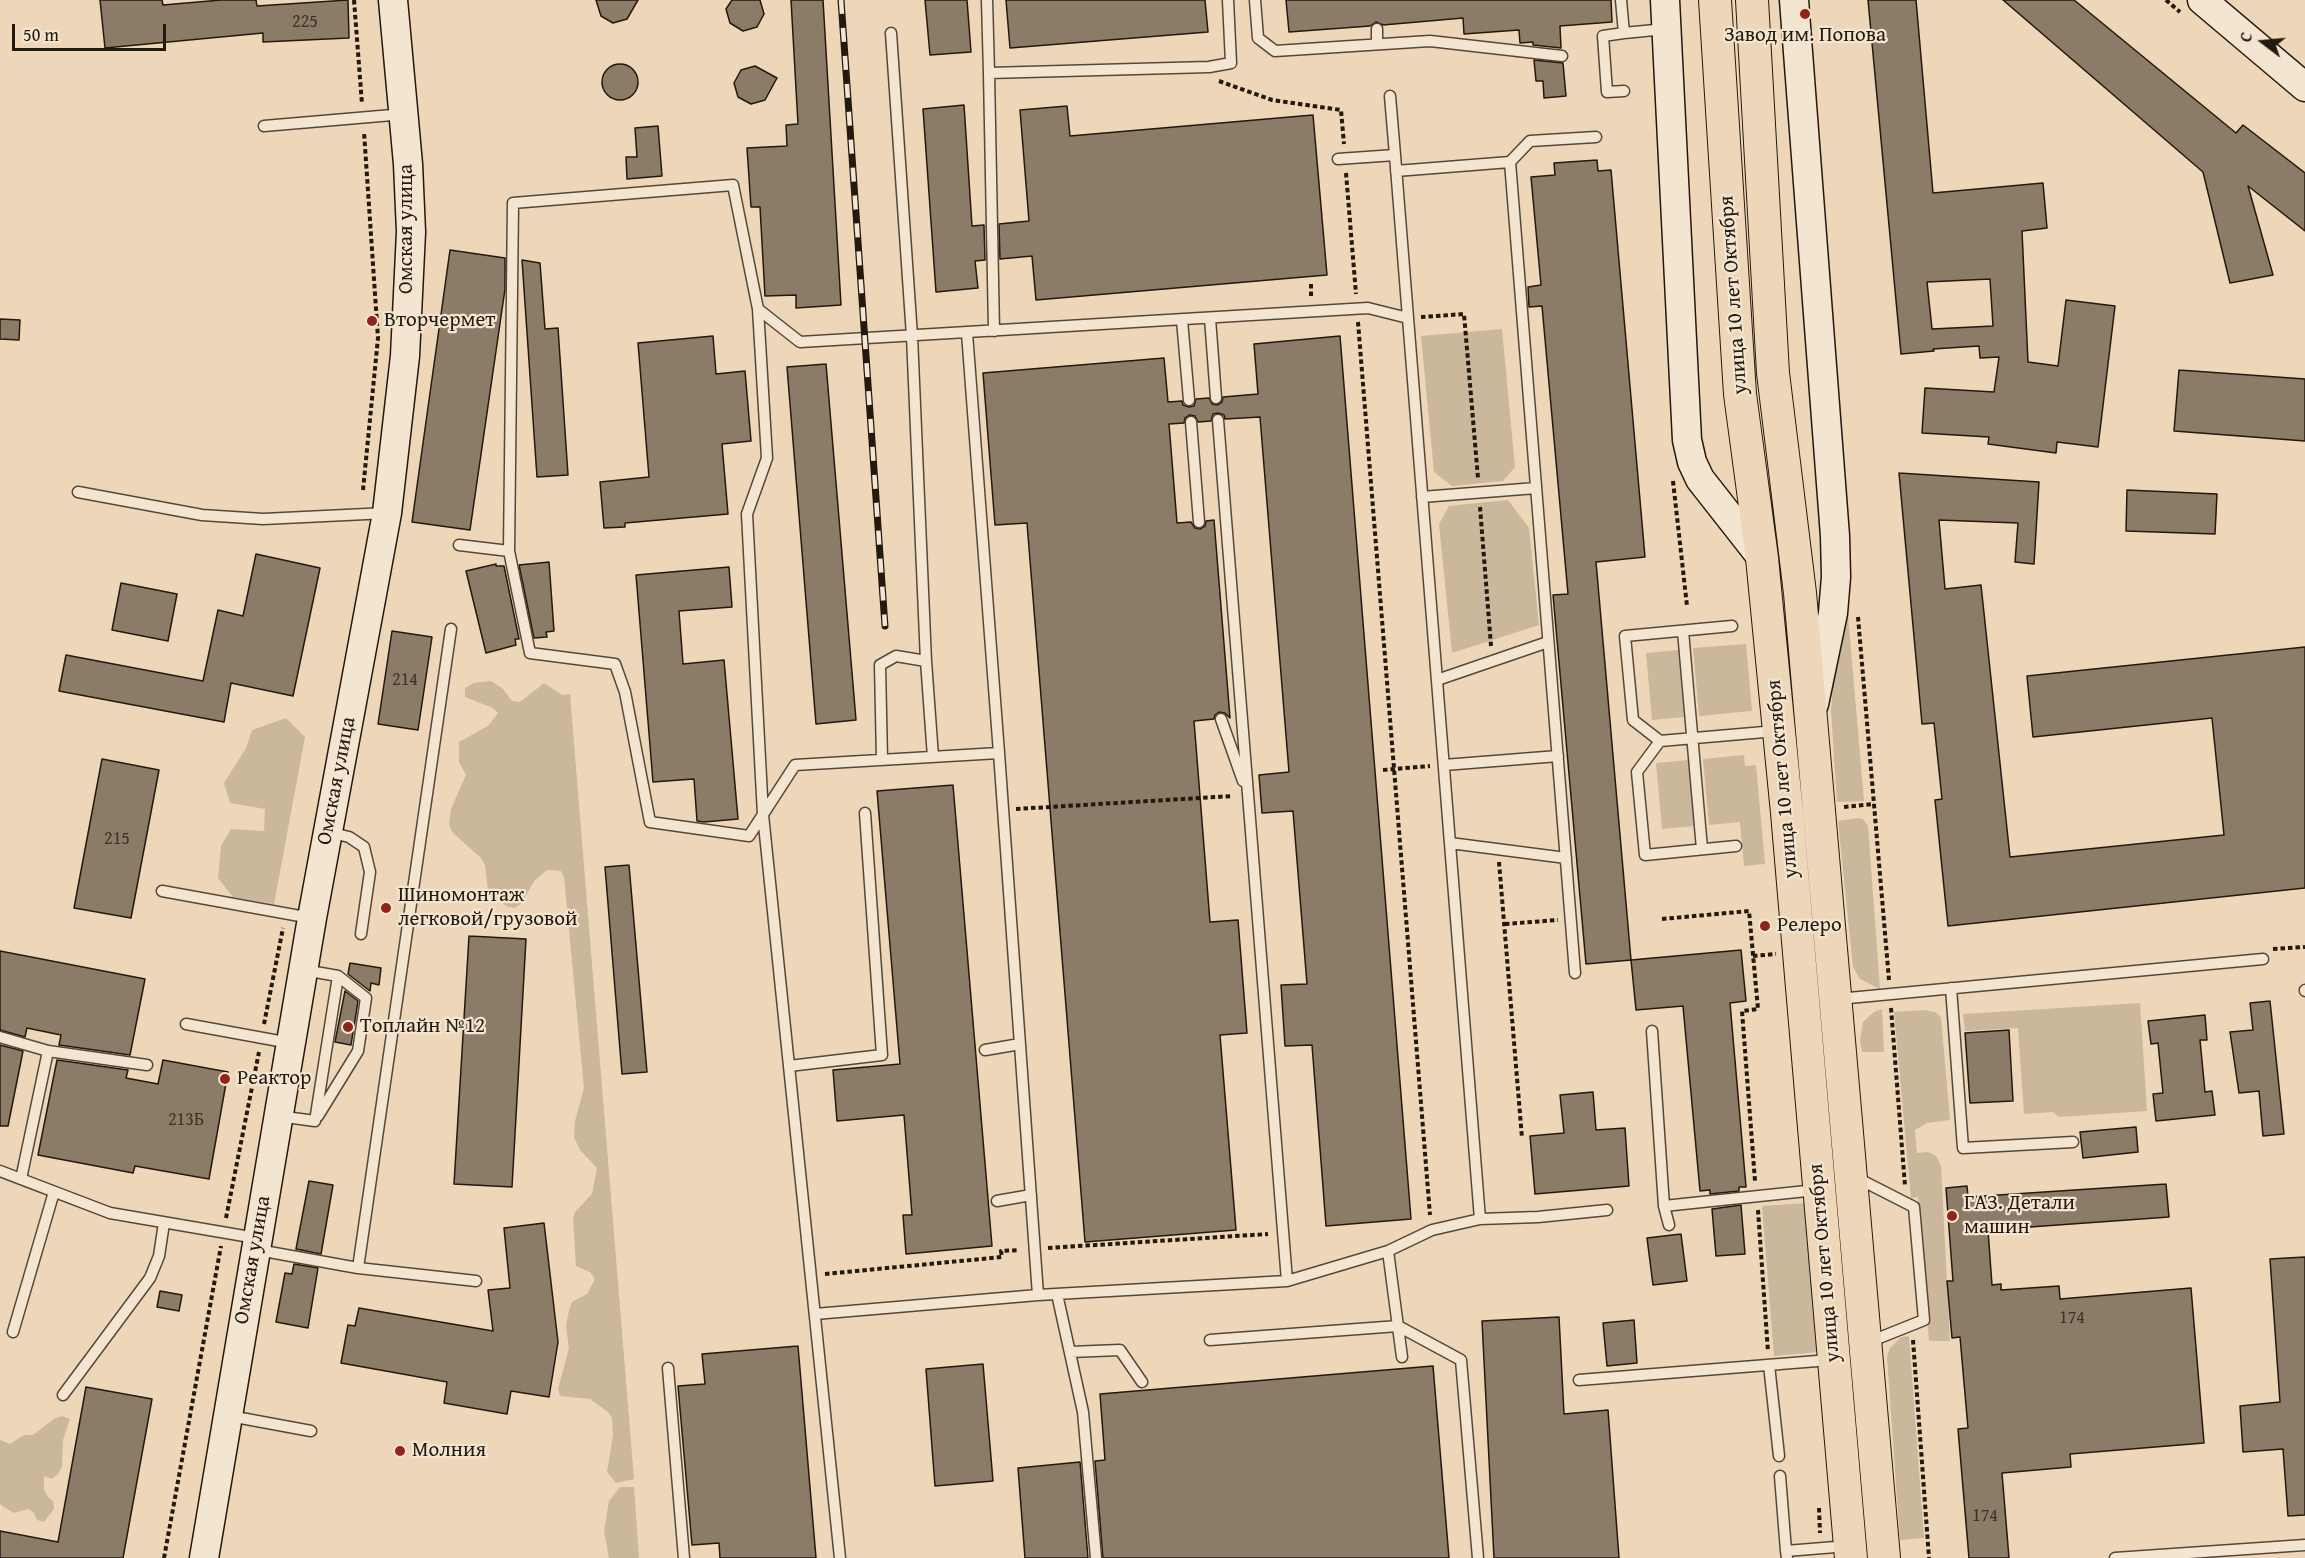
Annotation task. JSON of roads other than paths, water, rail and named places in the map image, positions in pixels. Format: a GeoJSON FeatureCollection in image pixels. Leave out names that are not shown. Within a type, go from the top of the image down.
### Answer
{"type":"FeatureCollection","features":[{"type":"Feature","properties":{"kind":"main road","name":"улица 10 лет Октября"},"geometry":{"type":"LineString","coordinates":[[1715,0],[1740,394],[1762,558],[1779,730],[1851,1552]]}},
{"type":"Feature","properties":{"kind":"main road","name":"улица 10 лет Октября"},"geometry":{"type":"LineString","coordinates":[[1752,0],[1773,373],[1800,593],[1884,1558]]}},
{"type":"Feature","properties":{"kind":"street","name":"Омская улица"},"geometry":{"type":"LineString","coordinates":[[204,1558],[226,1415],[328,832],[374,514],[405,356],[411,232],[405,114],[393,0]]}},
{"type":"Feature","properties":{"kind":"street"},"geometry":{"type":"LineString","coordinates":[[1665,0],[1687,440],[1692,462],[1700,479],[1762,558]]}},
{"type":"Feature","properties":{"kind":"street"},"geometry":{"type":"LineString","coordinates":[[1794,0],[1833,506],[1836,577],[1833,614],[1810,717]]}},
{"type":"Feature","properties":{"kind":"street"},"geometry":{"type":"LineString","coordinates":[[2202,0],[2305,87]]}},
{"type":"Feature","properties":{"kind":"street"},"geometry":{"type":"LineString","coordinates":[[1800,593],[1815,597],[1827,593],[1836,577]]}},
{"type":"Feature","properties":{"kind":"lane"},"geometry":{"type":"LineString","coordinates":[[987,0],[994,331]]}},
{"type":"Feature","properties":{"kind":"lane"},"geometry":{"type":"LineString","coordinates":[[989,73],[1209,67],[1231,63],[1228,0]]}},
{"type":"Feature","properties":{"kind":"lane"},"geometry":{"type":"LineString","coordinates":[[1255,0],[1258,38],[1275,51],[1430,41],[1562,56]]}},
{"type":"Feature","properties":{"kind":"lane"},"geometry":{"type":"LineString","coordinates":[[1621,0],[1624,33]]}},
{"type":"Feature","properties":{"kind":"lane"},"geometry":{"type":"LineString","coordinates":[[1377,29],[1377,44]]}},
{"type":"Feature","properties":{"kind":"lane"},"geometry":{"type":"LineString","coordinates":[[1624,91],[1607,92],[1603,36],[1666,29]]}},
{"type":"Feature","properties":{"kind":"lane"},"geometry":{"type":"LineString","coordinates":[[891,33],[912,336],[926,661],[933,757]]}},
{"type":"Feature","properties":{"kind":"lane"},"geometry":{"type":"LineString","coordinates":[[1390,96],[1480,1219]]}},
{"type":"Feature","properties":{"kind":"lane"},"geometry":{"type":"LineString","coordinates":[[264,126],[405,114]]}},
{"type":"Feature","properties":{"kind":"lane"},"geometry":{"type":"LineString","coordinates":[[1396,171],[1510,162],[1530,141],[1596,137]]}},
{"type":"Feature","properties":{"kind":"lane"},"geometry":{"type":"LineString","coordinates":[[1341,159],[1395,155]]}},
{"type":"Feature","properties":{"kind":"lane"},"geometry":{"type":"LineString","coordinates":[[1510,162],[1575,973]]}},
{"type":"Feature","properties":{"kind":"lane"},"geometry":{"type":"LineString","coordinates":[[840,1558],[763,815],[747,514],[767,458],[758,309],[732,185],[513,203],[509,551],[530,653],[615,664],[624,692],[650,822],[749,836],[763,815],[795,765],[999,753]]}},
{"type":"Feature","properties":{"kind":"lane"},"geometry":{"type":"LineString","coordinates":[[758,309],[800,342],[1368,308],[1408,318]]}},
{"type":"Feature","properties":{"kind":"lane"},"geometry":{"type":"LineString","coordinates":[[1210,318],[1216,398]]}},
{"type":"Feature","properties":{"kind":"lane"},"geometry":{"type":"LineString","coordinates":[[1182,320],[1189,400]]}},
{"type":"Feature","properties":{"kind":"lane"},"geometry":{"type":"LineString","coordinates":[[967,333],[1038,1295]]}},
{"type":"Feature","properties":{"kind":"lane"},"geometry":{"type":"LineString","coordinates":[[1218,420],[1287,1281]]}},
{"type":"Feature","properties":{"kind":"lane"},"geometry":{"type":"LineString","coordinates":[[1191,422],[1199,522]]}},
{"type":"Feature","properties":{"kind":"lane"},"geometry":{"type":"LineString","coordinates":[[1422,497],[1536,488]]}},
{"type":"Feature","properties":{"kind":"lane"},"geometry":{"type":"LineString","coordinates":[[78,492],[202,515],[263,519],[374,514]]}},
{"type":"Feature","properties":{"kind":"lane"},"geometry":{"type":"LineString","coordinates":[[459,545],[509,551]]}},
{"type":"Feature","properties":{"kind":"lane"},"geometry":{"type":"LineString","coordinates":[[1732,626],[1625,636],[1633,720],[1660,741],[1779,730]]}},
{"type":"Feature","properties":{"kind":"lane"},"geometry":{"type":"LineString","coordinates":[[358,1268],[451,629]]}},
{"type":"Feature","properties":{"kind":"lane"},"geometry":{"type":"LineString","coordinates":[[1683,631],[1702,849]]}},
{"type":"Feature","properties":{"kind":"lane"},"geometry":{"type":"LineString","coordinates":[[1437,680],[1548,642]]}},
{"type":"Feature","properties":{"kind":"lane"},"geometry":{"type":"LineString","coordinates":[[882,760],[880,664],[896,656],[926,661]]}},
{"type":"Feature","properties":{"kind":"lane"},"geometry":{"type":"LineString","coordinates":[[1221,719],[1249,795]]}},
{"type":"Feature","properties":{"kind":"lane"},"geometry":{"type":"LineString","coordinates":[[1660,741],[1637,772],[1645,855],[1736,846]]}},
{"type":"Feature","properties":{"kind":"lane"},"geometry":{"type":"LineString","coordinates":[[1444,765],[1558,756]]}},
{"type":"Feature","properties":{"kind":"lane"},"geometry":{"type":"LineString","coordinates":[[789,1066],[882,1055],[865,813]]}},
{"type":"Feature","properties":{"kind":"lane"},"geometry":{"type":"LineString","coordinates":[[328,832],[349,837],[364,847],[370,872],[361,934]]}},
{"type":"Feature","properties":{"kind":"lane"},"geometry":{"type":"LineString","coordinates":[[1450,843],[1566,858]]}},
{"type":"Feature","properties":{"kind":"lane"},"geometry":{"type":"LineString","coordinates":[[162,891],[312,918]]}},
{"type":"Feature","properties":{"kind":"lane"},"geometry":{"type":"LineString","coordinates":[[1835,999],[2263,959]]}},
{"type":"Feature","properties":{"kind":"lane"},"geometry":{"type":"LineString","coordinates":[[303,970],[338,976],[366,998],[358,1051],[315,1121]]}},
{"type":"Feature","properties":{"kind":"lane"},"geometry":{"type":"LineString","coordinates":[[315,1121],[338,976]]}},
{"type":"Feature","properties":{"kind":"lane"},"geometry":{"type":"LineString","coordinates":[[1951,988],[1964,1148],[2073,1142]]}},
{"type":"Feature","properties":{"kind":"lane"},"geometry":{"type":"LineString","coordinates":[[186,1024],[290,1043]]}},
{"type":"Feature","properties":{"kind":"lane"},"geometry":{"type":"LineString","coordinates":[[1652,1031],[1664,1206],[1668,1225]]}},
{"type":"Feature","properties":{"kind":"lane"},"geometry":{"type":"LineString","coordinates":[[0,1037],[48,1051],[147,1065]]}},
{"type":"Feature","properties":{"kind":"lane"},"geometry":{"type":"LineString","coordinates":[[985,1050],[1020,1044]]}},
{"type":"Feature","properties":{"kind":"lane"},"geometry":{"type":"LineString","coordinates":[[21,1179],[48,1051]]}},
{"type":"Feature","properties":{"kind":"lane"},"geometry":{"type":"LineString","coordinates":[[278,1116],[315,1121]]}},
{"type":"Feature","properties":{"kind":"lane"},"geometry":{"type":"LineString","coordinates":[[0,1171],[110,1213],[223,1233],[256,1244],[358,1268],[476,1281]]}},
{"type":"Feature","properties":{"kind":"lane"},"geometry":{"type":"LineString","coordinates":[[1850,1174],[1914,1207],[1924,1320],[1866,1343]]}},
{"type":"Feature","properties":{"kind":"lane"},"geometry":{"type":"LineString","coordinates":[[1664,1206],[1819,1189]]}},
{"type":"Feature","properties":{"kind":"lane"},"geometry":{"type":"LineString","coordinates":[[13,1332],[54,1192]]}},
{"type":"Feature","properties":{"kind":"lane"},"geometry":{"type":"LineString","coordinates":[[997,1201],[1031,1195]]}},
{"type":"Feature","properties":{"kind":"lane"},"geometry":{"type":"LineString","coordinates":[[815,1314],[1038,1295],[1287,1281],[1388,1251],[1432,1230],[1480,1219],[1538,1217],[1607,1210]]}},
{"type":"Feature","properties":{"kind":"lane"},"geometry":{"type":"LineString","coordinates":[[63,1395],[150,1278],[159,1256],[164,1223]]}},
{"type":"Feature","properties":{"kind":"lane"},"geometry":{"type":"LineString","coordinates":[[1388,1251],[1402,1357]]}},
{"type":"Feature","properties":{"kind":"lane"},"geometry":{"type":"LineString","coordinates":[[1057,1294],[1083,1412],[1096,1558]]}},
{"type":"Feature","properties":{"kind":"lane"},"geometry":{"type":"LineString","coordinates":[[1210,1340],[1398,1326],[1461,1360],[1478,1558]]}},
{"type":"Feature","properties":{"kind":"lane"},"geometry":{"type":"LineString","coordinates":[[1070,1352],[1120,1350],[1142,1382]]}},
{"type":"Feature","properties":{"kind":"lane"},"geometry":{"type":"LineString","coordinates":[[1579,1380],[1833,1359]]}},
{"type":"Feature","properties":{"kind":"lane"},"geometry":{"type":"LineString","coordinates":[[1769,1365],[1779,1456]]}},
{"type":"Feature","properties":{"kind":"lane"},"geometry":{"type":"LineString","coordinates":[[668,1368],[684,1558]]}},
{"type":"Feature","properties":{"kind":"lane"},"geometry":{"type":"LineString","coordinates":[[226,1415],[311,1431]]}},
{"type":"Feature","properties":{"kind":"lane"},"geometry":{"type":"LineString","coordinates":[[1780,1476],[1787,1555],[1851,1552]]}},
{"type":"Feature","properties":{"kind":"lane"},"geometry":{"type":"LineString","coordinates":[[2115,1558],[2305,1545]]}},
{"type":"Feature","properties":{"kind":"railway"},"geometry":{"type":"LineString","coordinates":[[841,0],[885,626]]}},
{"type":"Feature","properties":{"kind":"place","name":"Завод им. Попова"},"geometry":{"type":"Point","coordinates":[1805,14]}},
{"type":"Feature","properties":{"kind":"place","name":"Вторчермет"},"geometry":{"type":"Point","coordinates":[372,321]}},
{"type":"Feature","properties":{"kind":"place","name":"Шиномонтаж легковой/грузовой"},"geometry":{"type":"Point","coordinates":[386,908]}},
{"type":"Feature","properties":{"kind":"place","name":"Релеро"},"geometry":{"type":"Point","coordinates":[1765,926]}},
{"type":"Feature","properties":{"kind":"place","name":"Топлайн №12"},"geometry":{"type":"Point","coordinates":[348,1027]}},
{"type":"Feature","properties":{"kind":"place","name":"Реактор"},"geometry":{"type":"Point","coordinates":[225,1079]}},
{"type":"Feature","properties":{"kind":"place","name":"ГАЗ. Детали машин"},"geometry":{"type":"Point","coordinates":[1952,1216]}},
{"type":"Feature","properties":{"kind":"place","name":"Молния"},"geometry":{"type":"Point","coordinates":[400,1451]}}]}
